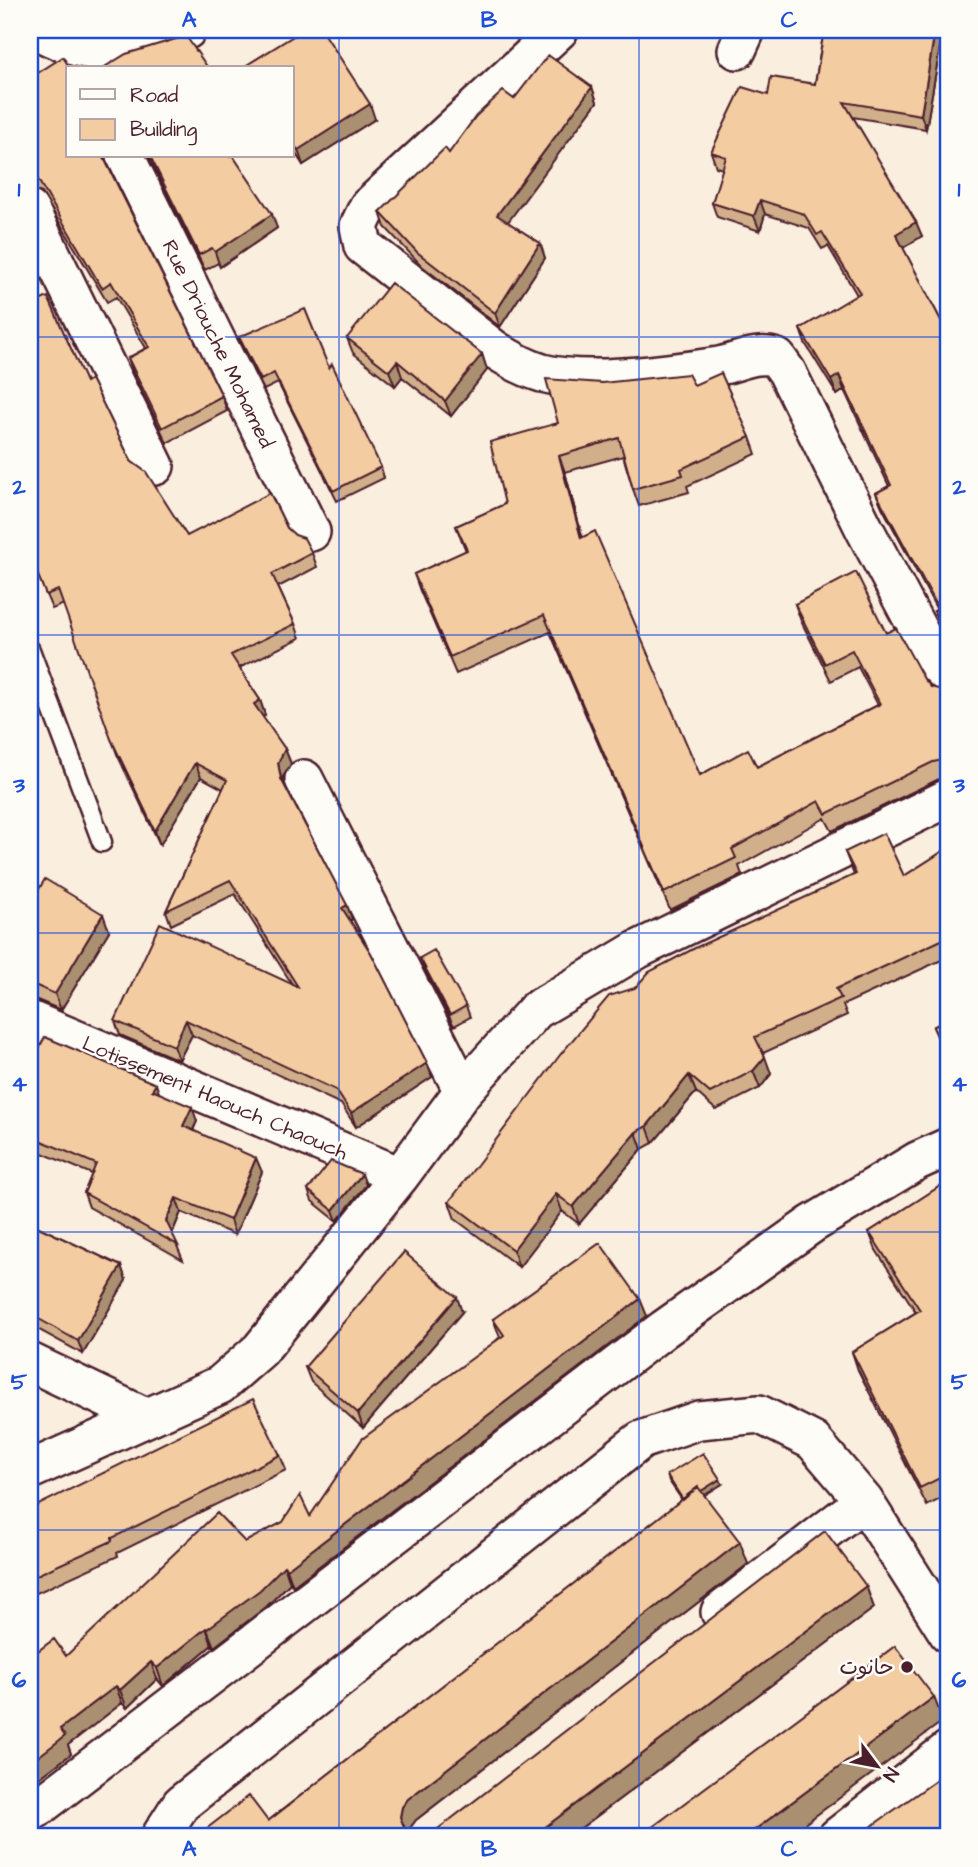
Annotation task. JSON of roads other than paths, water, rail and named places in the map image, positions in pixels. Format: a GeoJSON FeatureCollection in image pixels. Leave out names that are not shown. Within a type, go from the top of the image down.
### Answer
{"type":"FeatureCollection","features":[{"type":"Feature","properties":{"kind":"street"},"geometry":{"type":"LineString","coordinates":[[54,45],[104,53],[120,51],[187,30]]}},
{"type":"Feature","properties":{"kind":"street"},"geometry":{"type":"LineString","coordinates":[[559,30],[368,207],[359,226],[363,246],[494,349],[517,363],[542,373],[569,378],[596,377],[703,368],[761,355],[777,358],[787,372],[865,530],[948,686]]}},
{"type":"Feature","properties":{"kind":"street","name":"Rue Driouche Mohamed"},"geometry":{"type":"LineString","coordinates":[[126,158],[311,532]]}},
{"type":"Feature","properties":{"kind":"street"},"geometry":{"type":"LineString","coordinates":[[30,210],[155,466]]}},
{"type":"Feature","properties":{"kind":"street"},"geometry":{"type":"LineString","coordinates":[[304,779],[463,1091]]}},
{"type":"Feature","properties":{"kind":"street"},"geometry":{"type":"LineString","coordinates":[[30,1470],[220,1385],[260,1350],[400,1176],[463,1091],[536,1010],[637,950],[948,798]]}},
{"type":"Feature","properties":{"kind":"street","name":"Lotissement Haouch Chaouch"},"geometry":{"type":"LineString","coordinates":[[30,1020],[400,1176]]}},
{"type":"Feature","properties":{"kind":"street"},"geometry":{"type":"LineString","coordinates":[[30,1811],[664,1329],[812,1224],[917,1161],[948,1147]]}},
{"type":"Feature","properties":{"kind":"street"},"geometry":{"type":"LineString","coordinates":[[30,1362],[145,1417]]}},
{"type":"Feature","properties":{"kind":"street"},"geometry":{"type":"LineString","coordinates":[[160,1837],[181,1804],[641,1440],[699,1420],[759,1414],[813,1441],[864,1501],[947,1629]]}},
{"type":"Feature","properties":{"kind":"street"},"geometry":{"type":"LineString","coordinates":[[690,1635],[864,1501]]}},
{"type":"Feature","properties":{"kind":"street"},"geometry":{"type":"LineString","coordinates":[[837,1837],[948,1750]]}},
{"type":"Feature","properties":{"kind":"lane"},"geometry":{"type":"LineString","coordinates":[[30,650],[102,842]]}},
{"type":"Feature","properties":{"kind":"place","name":"حانوت"},"geometry":{"type":"Point","coordinates":[907,1667]}}]}
